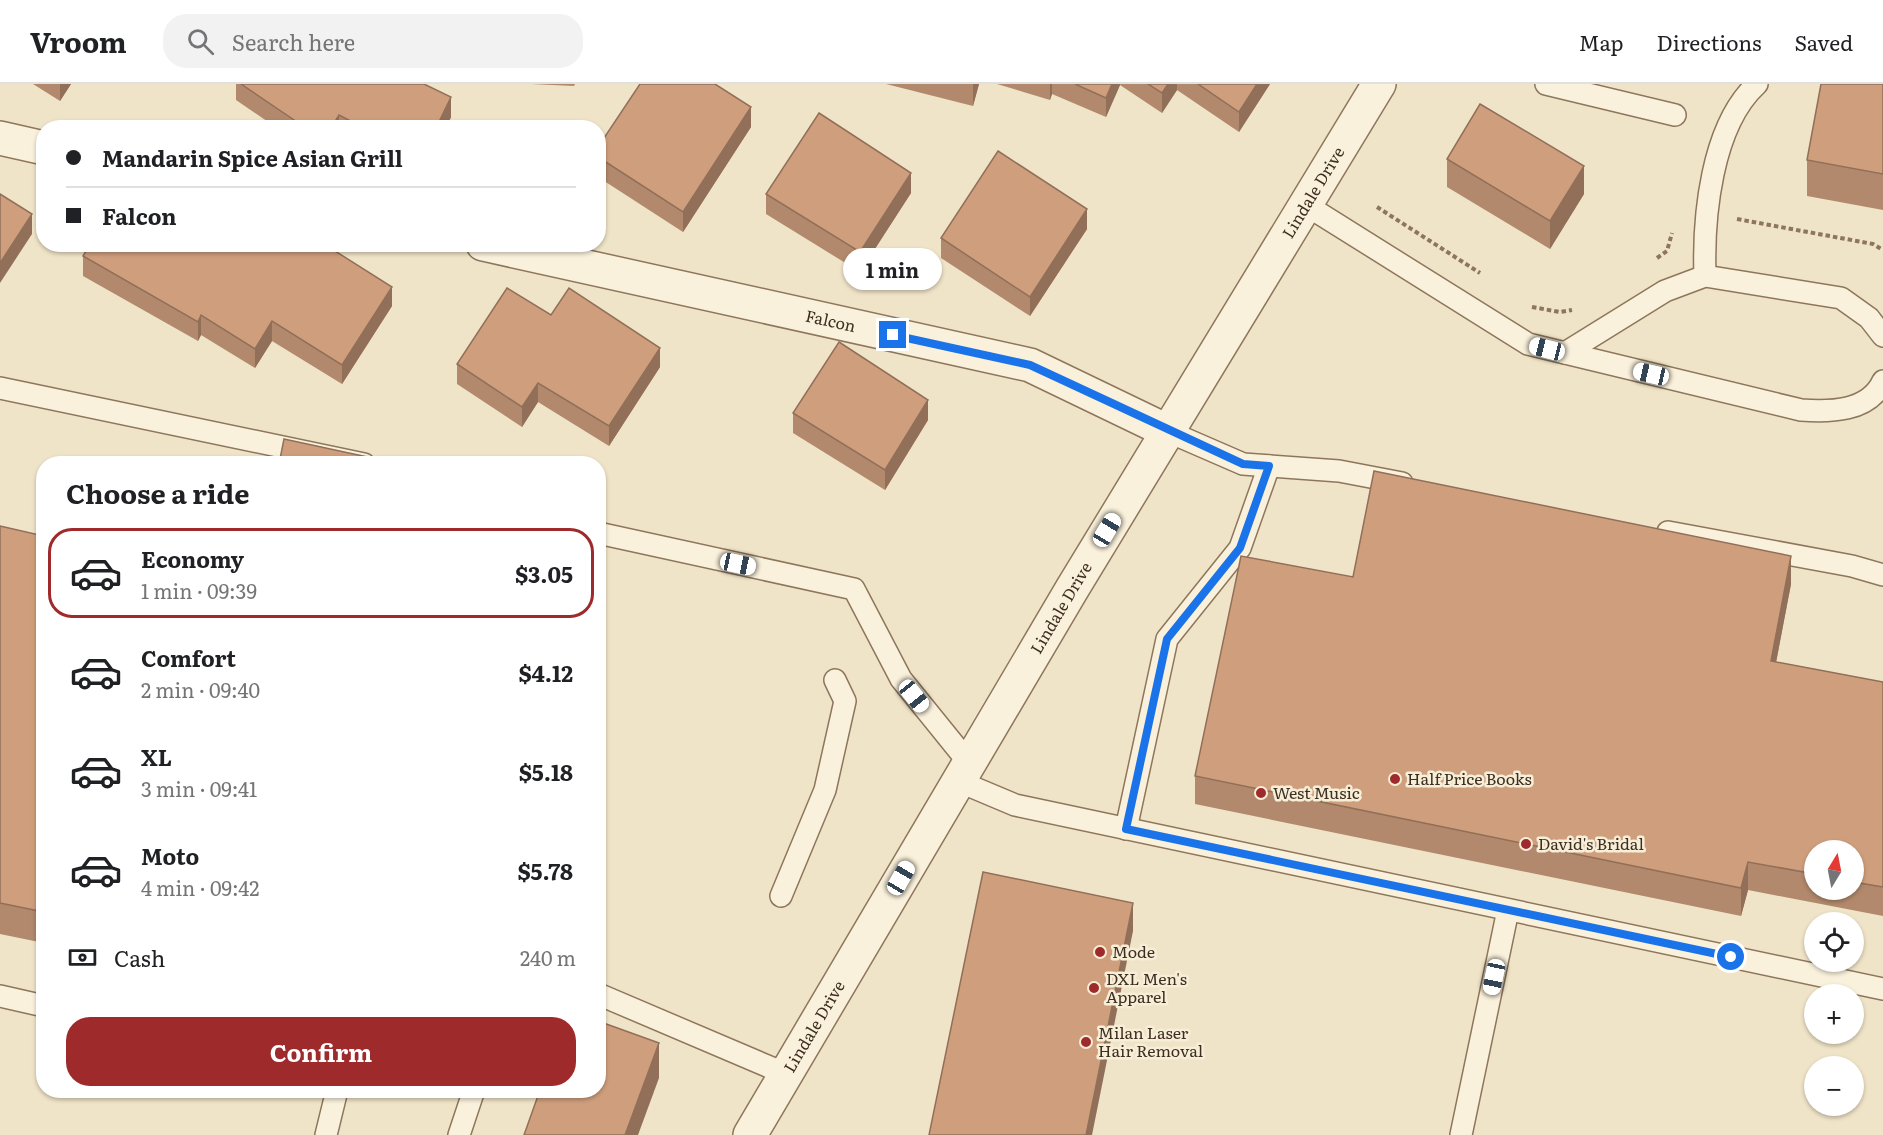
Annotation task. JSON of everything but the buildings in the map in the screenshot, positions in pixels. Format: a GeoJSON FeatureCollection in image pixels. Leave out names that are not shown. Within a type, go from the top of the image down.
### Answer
{"type":"FeatureCollection","features":[{"type":"Feature","properties":{"kind":"street","name":"Lindale Drive"},"geometry":{"type":"LineString","coordinates":[[750,1135],[1167,431],[1379,84]]}},
{"type":"Feature","properties":{"kind":"street"},"geometry":{"type":"LineString","coordinates":[[0,138],[36,146]]}},
{"type":"Feature","properties":{"kind":"street","name":"Falcon"},"geometry":{"type":"LineString","coordinates":[[519,252],[1030,365],[1167,431]]}},
{"type":"Feature","properties":{"kind":"lane"},"geometry":{"type":"LineString","coordinates":[[1546,84],[1675,115]]}},
{"type":"Feature","properties":{"kind":"lane"},"geometry":{"type":"LineString","coordinates":[[1705,276],[1704,236],[1714,171],[1730,121],[1757,84]]}},
{"type":"Feature","properties":{"kind":"lane"},"geometry":{"type":"LineString","coordinates":[[1306,205],[1528,344],[1801,410],[1829,412],[1856,406],[1879,390],[1883,381]]}},
{"type":"Feature","properties":{"kind":"lane"},"geometry":{"type":"LineString","coordinates":[[1565,353],[1665,291],[1705,276],[1841,298],[1869,318],[1883,336]]}},
{"type":"Feature","properties":{"kind":"lane"},"geometry":{"type":"LineString","coordinates":[[0,388],[326,456]]}},
{"type":"Feature","properties":{"kind":"lane"},"geometry":{"type":"LineString","coordinates":[[1167,431],[1243,464],[1339,471],[1420,486]]}},
{"type":"Feature","properties":{"kind":"lane"},"geometry":{"type":"LineString","coordinates":[[1126,829],[1167,639],[1240,548],[1269,466]]}},
{"type":"Feature","properties":{"kind":"lane"},"geometry":{"type":"LineString","coordinates":[[1654,529],[1852,566],[1883,574]]}},
{"type":"Feature","properties":{"kind":"lane"},"geometry":{"type":"LineString","coordinates":[[606,536],[854,589],[901,679],[963,772],[1015,805],[1883,989]]}},
{"type":"Feature","properties":{"kind":"lane"},"geometry":{"type":"LineString","coordinates":[[781,896],[825,790],[844,701],[835,680]]}},
{"type":"Feature","properties":{"kind":"lane"},"geometry":{"type":"LineString","coordinates":[[1461,1135],[1508,910]]}},
{"type":"Feature","properties":{"kind":"lane"},"geometry":{"type":"LineString","coordinates":[[0,996],[36,1004]]}},
{"type":"Feature","properties":{"kind":"lane"},"geometry":{"type":"LineString","coordinates":[[606,997],[786,1074]]}},
{"type":"Feature","properties":{"kind":"lane"},"geometry":{"type":"LineString","coordinates":[[326,1135],[336,1098]]}},
{"type":"Feature","properties":{"kind":"lane"},"geometry":{"type":"LineString","coordinates":[[459,1135],[471,1098]]}},
{"type":"Feature","properties":{"kind":"path"},"geometry":{"type":"LineString","coordinates":[[1377,207],[1484,276]]}},
{"type":"Feature","properties":{"kind":"path"},"geometry":{"type":"LineString","coordinates":[[1648,264],[1667,251],[1678,208],[1873,244],[1883,250]]}},
{"type":"Feature","properties":{"kind":"path"},"geometry":{"type":"LineString","coordinates":[[1522,301],[1532,307],[1560,312],[1581,309]]}},
{"type":"Feature","properties":{"kind":"place","name":"Half Price Books"},"geometry":{"type":"Point","coordinates":[1395,779]}},
{"type":"Feature","properties":{"kind":"place","name":"West Music"},"geometry":{"type":"Point","coordinates":[1261,793]}},
{"type":"Feature","properties":{"kind":"place","name":"David's Bridal"},"geometry":{"type":"Point","coordinates":[1526,844]}},
{"type":"Feature","properties":{"kind":"place","name":"Mode"},"geometry":{"type":"Point","coordinates":[1100,952]}},
{"type":"Feature","properties":{"kind":"place","name":"DXL Men's Apparel"},"geometry":{"type":"Point","coordinates":[1094,988]}},
{"type":"Feature","properties":{"kind":"place","name":"Milan Laser Hair Removal"},"geometry":{"type":"Point","coordinates":[1086,1042]}},
{"type":"Feature","properties":{"kind":"route"},"geometry":{"type":"LineString","coordinates":[[893,335],[1030,365],[1167,431],[1243,464],[1269,466],[1240,548],[1167,639],[1126,829],[1731,957]]}}]}
